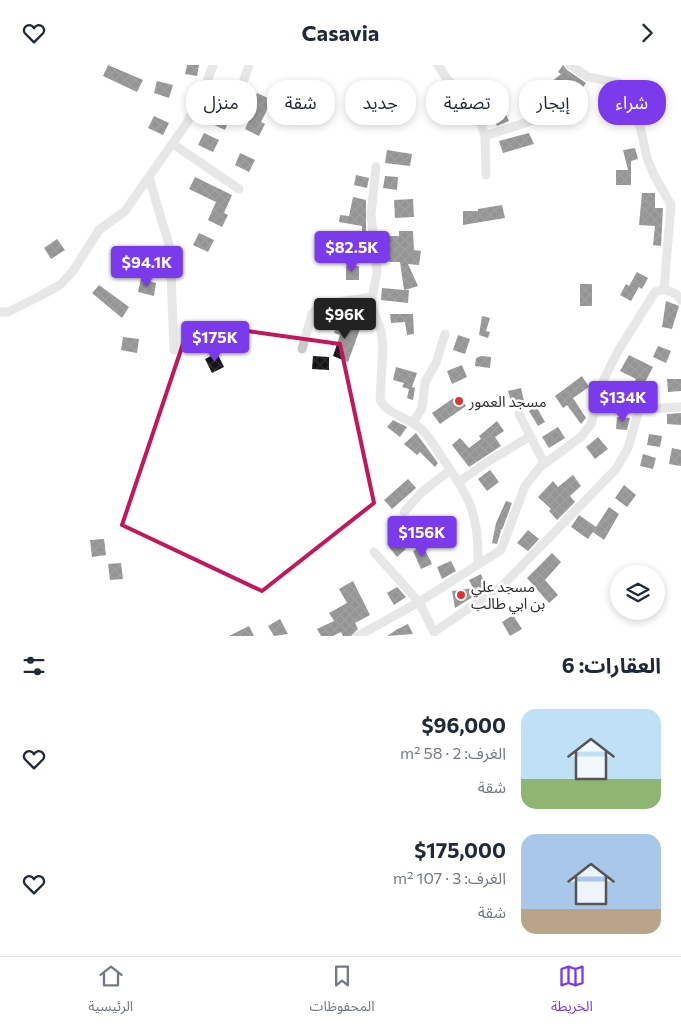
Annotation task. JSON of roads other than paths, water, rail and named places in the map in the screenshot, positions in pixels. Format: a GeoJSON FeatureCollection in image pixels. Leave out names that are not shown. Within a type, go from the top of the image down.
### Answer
{"type":"FeatureCollection","features":[{"type":"Feature","properties":{"kind":"street"},"geometry":{"type":"LineString","coordinates":[[208,80],[214,65]]}},
{"type":"Feature","properties":{"kind":"street"},"geometry":{"type":"LineString","coordinates":[[244,80],[249,65]]}},
{"type":"Feature","properties":{"kind":"street"},"geometry":{"type":"LineString","coordinates":[[438,65],[454,87],[471,101],[476,109],[484,136],[486,175]]}},
{"type":"Feature","properties":{"kind":"street"},"geometry":{"type":"LineString","coordinates":[[570,65],[588,77],[614,81],[623,88],[640,126],[651,167],[676,206],[664,289]]}},
{"type":"Feature","properties":{"kind":"street"},"geometry":{"type":"LineString","coordinates":[[0,312],[8,312],[60,285],[73,271],[99,230],[125,211],[173,144],[186,122]]}},
{"type":"Feature","properties":{"kind":"street"},"geometry":{"type":"LineString","coordinates":[[484,136],[519,125]]}},
{"type":"Feature","properties":{"kind":"street"},"geometry":{"type":"LineString","coordinates":[[173,144],[239,189]]}},
{"type":"Feature","properties":{"kind":"street"},"geometry":{"type":"LineString","coordinates":[[376,167],[372,214],[377,272],[371,297],[371,309],[381,331],[383,346],[380,400],[389,411],[413,423],[425,432],[458,482],[473,508],[478,525],[478,562]]}},
{"type":"Feature","properties":{"kind":"street"},"geometry":{"type":"LineString","coordinates":[[149,179],[170,248],[174,351]]}},
{"type":"Feature","properties":{"kind":"street"},"geometry":{"type":"LineString","coordinates":[[358,636],[419,602],[478,562],[501,550],[524,487],[544,463],[581,437],[591,424],[604,379],[618,351],[655,292],[664,289],[676,294],[681,299]]}},
{"type":"Feature","properties":{"kind":"street"},"geometry":{"type":"LineString","coordinates":[[302,349],[312,314],[320,305],[371,297]]}},
{"type":"Feature","properties":{"kind":"street"},"geometry":{"type":"LineString","coordinates":[[413,423],[422,408],[425,382],[436,363],[445,334]]}},
{"type":"Feature","properties":{"kind":"street"},"geometry":{"type":"LineString","coordinates":[[596,412],[681,407]]}},
{"type":"Feature","properties":{"kind":"street"},"geometry":{"type":"LineString","coordinates":[[374,552],[419,602],[435,634],[503,585],[616,469],[628,448],[639,410]]}},
{"type":"Feature","properties":{"kind":"street"},"geometry":{"type":"LineString","coordinates":[[519,414],[529,437],[544,463]]}},
{"type":"Feature","properties":{"kind":"street"},"geometry":{"type":"LineString","coordinates":[[458,482],[484,463],[529,437]]}},
{"type":"Feature","properties":{"kind":"street"},"geometry":{"type":"LineString","coordinates":[[404,513],[421,493],[450,469]]}},
{"type":"Feature","properties":{"kind":"place","name":"مسجد العمور"},"geometry":{"type":"Point","coordinates":[459,401]}},
{"type":"Feature","properties":{"kind":"place","name":"مسجد علي بن ابي طالب"},"geometry":{"type":"Point","coordinates":[461,595]}}]}
